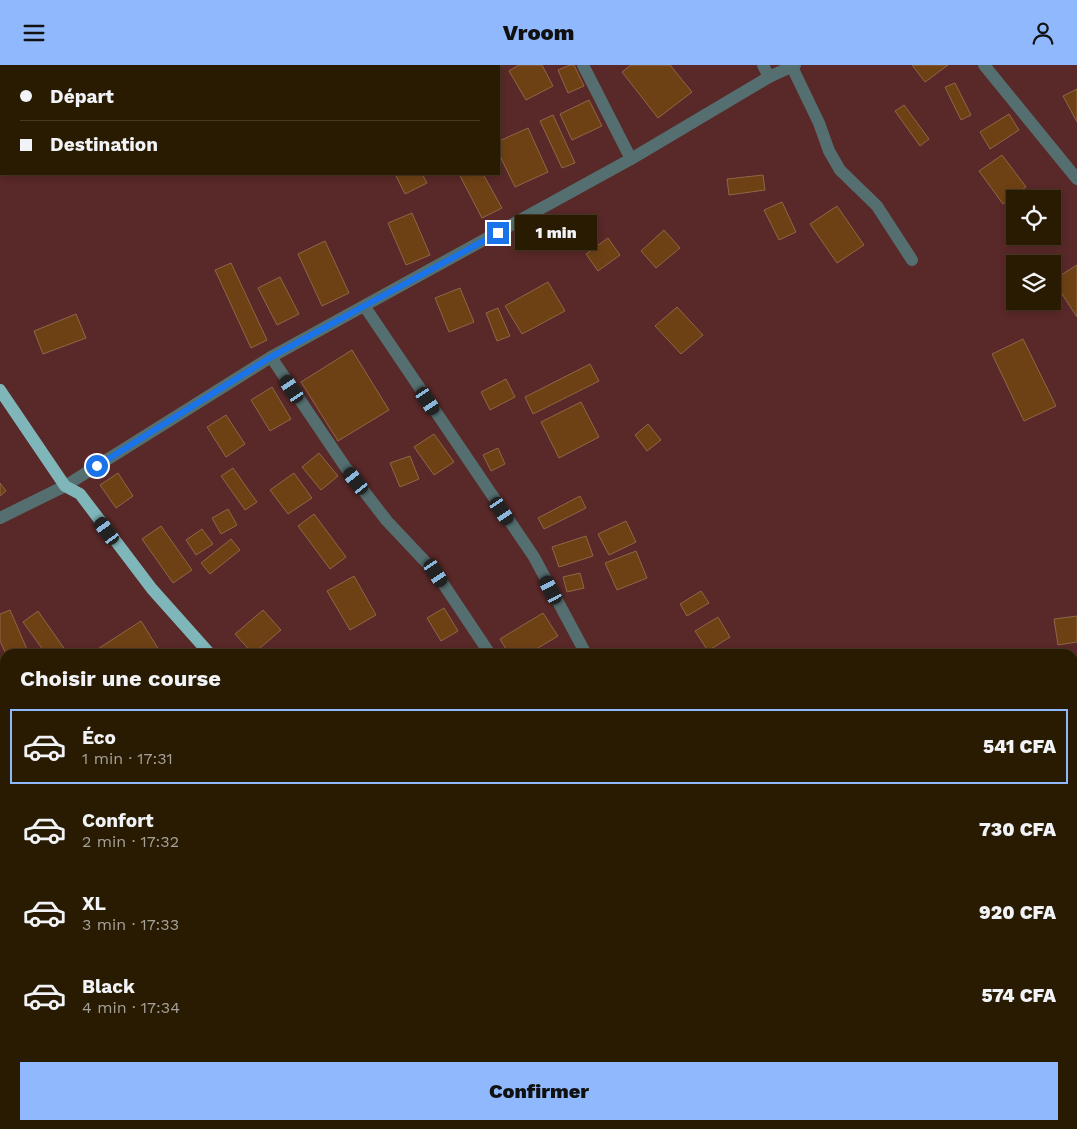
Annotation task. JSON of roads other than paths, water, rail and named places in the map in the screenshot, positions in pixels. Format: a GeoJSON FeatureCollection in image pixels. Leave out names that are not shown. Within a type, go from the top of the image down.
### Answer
{"type":"FeatureCollection","features":[{"type":"Feature","properties":{"kind":"main road"},"geometry":{"type":"LineString","coordinates":[[0,391],[65,486],[80,494],[152,589],[206,649]]}},
{"type":"Feature","properties":{"kind":"street"},"geometry":{"type":"LineString","coordinates":[[583,65],[630,159]]}},
{"type":"Feature","properties":{"kind":"street"},"geometry":{"type":"LineString","coordinates":[[763,65],[769,77]]}},
{"type":"Feature","properties":{"kind":"street"},"geometry":{"type":"LineString","coordinates":[[984,65],[1077,179]]}},
{"type":"Feature","properties":{"kind":"street"},"geometry":{"type":"LineString","coordinates":[[0,518],[65,486],[271,357],[365,307],[630,159],[769,77],[794,66],[829,151],[840,170],[877,207],[912,259]]}},
{"type":"Feature","properties":{"kind":"street"},"geometry":{"type":"LineString","coordinates":[[365,307],[534,557],[583,649]]}},
{"type":"Feature","properties":{"kind":"street"},"geometry":{"type":"LineString","coordinates":[[271,357],[346,468],[387,521],[436,573],[487,649]]}}]}
